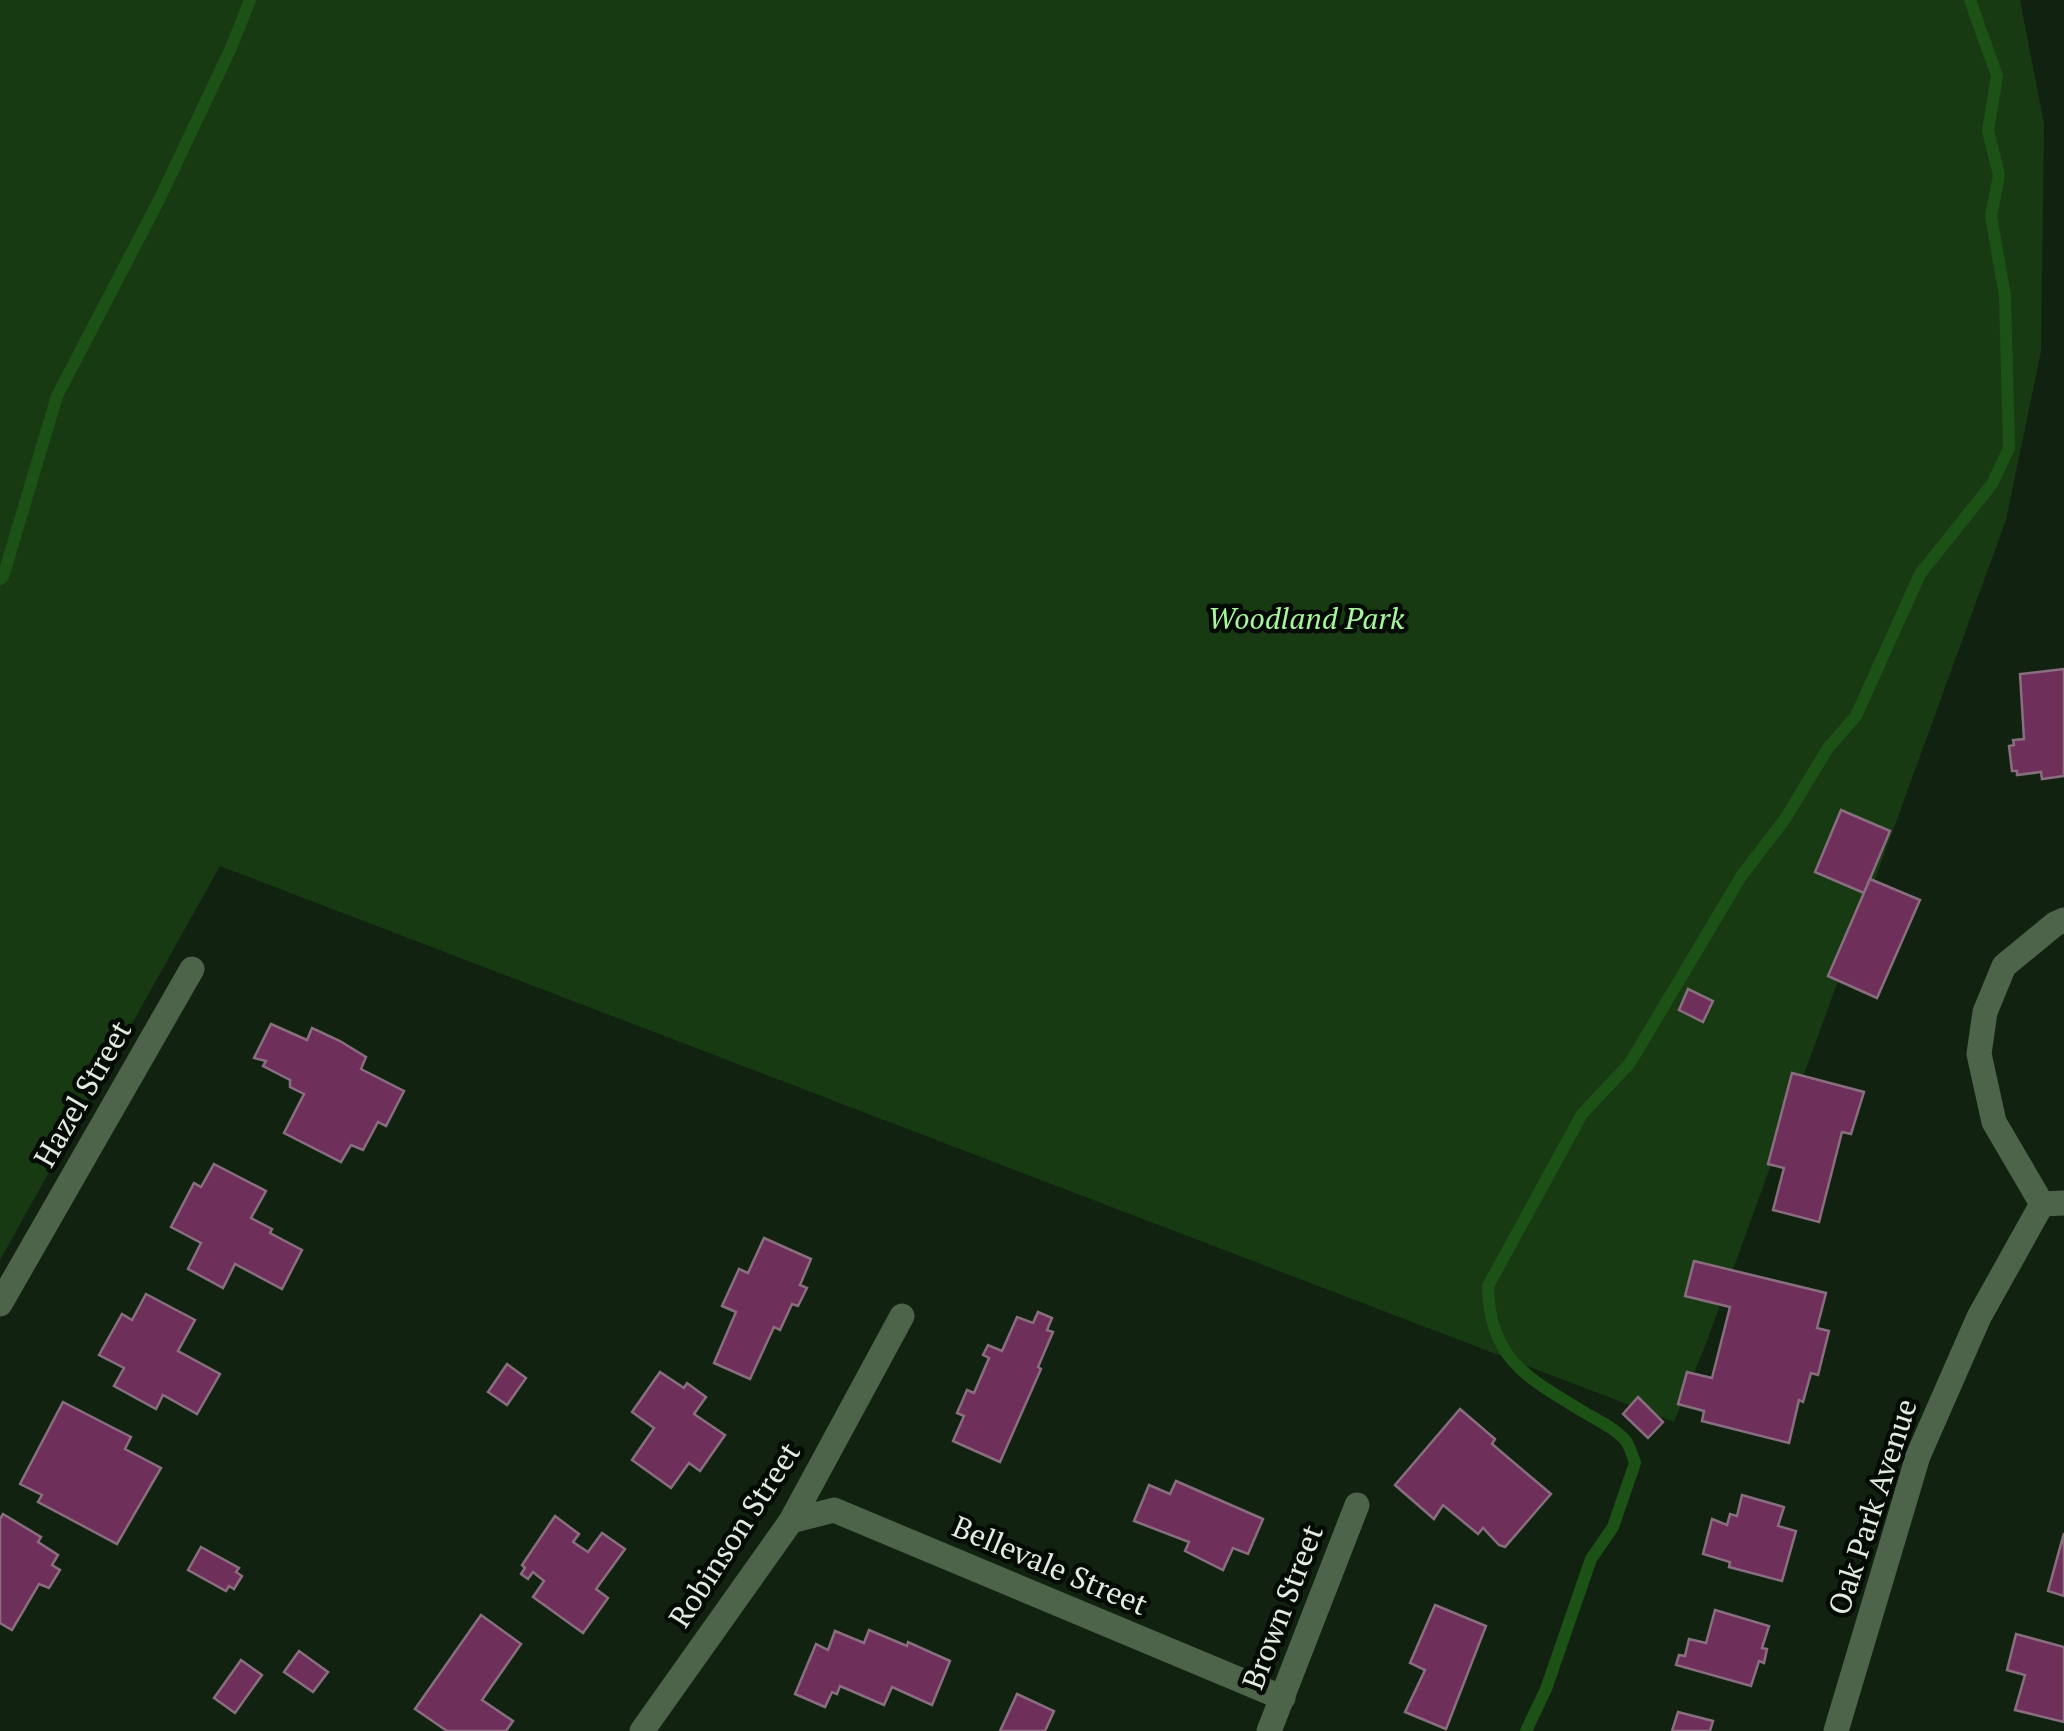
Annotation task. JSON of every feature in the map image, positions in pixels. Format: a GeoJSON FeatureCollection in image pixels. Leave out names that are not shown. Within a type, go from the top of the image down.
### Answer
{"type":"FeatureCollection","features":[{"type":"Feature","properties":{"kind":"street","name":"Oak Park Avenue"},"geometry":{"type":"LineString","coordinates":[[1836,1731],[1918,1456],[1979,1317],[2053,1204],[1994,1122],[1979,1054],[1985,1012],[2004,966],[2064,920]]}},
{"type":"Feature","properties":{"kind":"street","name":"Hazel Street"},"geometry":{"type":"LineString","coordinates":[[0,1304],[192,969]]}},
{"type":"Feature","properties":{"kind":"street","name":"Robinson Street"},"geometry":{"type":"LineString","coordinates":[[642,1731],[790,1521],[902,1316]]}},
{"type":"Feature","properties":{"kind":"street","name":"Brown Street"},"geometry":{"type":"LineString","coordinates":[[1269,1731],[1357,1505]]}},
{"type":"Feature","properties":{"kind":"street","name":"Bellevale Street"},"geometry":{"type":"LineString","coordinates":[[790,1521],[834,1510],[1283,1698]]}},
{"type":"Feature","properties":{"kind":"green space","name":"Woodland Park"},"geometry":{"type":"Polygon","coordinates":[[[0,0],[2020,0],[2044,124],[2041,351],[2006,520],[1674,1422],[220,866],[0,1260],[0,0]]]}},
{"type":"Feature","properties":{"kind":"building"},"geometry":{"type":"Polygon","coordinates":[[[2064,669],[2064,776],[2042,779],[2041,772],[2017,775],[2017,771],[2012,771],[2009,746],[2014,745],[2013,740],[2024,739],[2020,674],[2064,669]]]}},
{"type":"Feature","properties":{"kind":"building"},"geometry":{"type":"Polygon","coordinates":[[[1841,810],[1890,831],[1864,893],[1815,872],[1841,810]]]}},
{"type":"Feature","properties":{"kind":"building"},"geometry":{"type":"Polygon","coordinates":[[[1870,879],[1920,900],[1877,998],[1828,976],[1870,879]]]}},
{"type":"Feature","properties":{"kind":"building"},"geometry":{"type":"Polygon","coordinates":[[[1688,989],[1713,1001],[1703,1022],[1679,1010],[1688,989]]]}},
{"type":"Feature","properties":{"kind":"building"},"geometry":{"type":"Polygon","coordinates":[[[271,1024],[307,1040],[312,1028],[340,1041],[366,1057],[361,1069],[404,1091],[386,1126],[378,1122],[363,1150],[351,1145],[341,1162],[284,1133],[304,1094],[290,1087],[290,1080],[263,1066],[266,1061],[254,1058],[271,1024]]]}},
{"type":"Feature","properties":{"kind":"building"},"geometry":{"type":"Polygon","coordinates":[[[1792,1073],[1864,1092],[1851,1134],[1842,1132],[1819,1222],[1773,1210],[1784,1168],[1768,1164],[1792,1073]]]}},
{"type":"Feature","properties":{"kind":"building"},"geometry":{"type":"Polygon","coordinates":[[[214,1164],[266,1191],[251,1218],[302,1250],[282,1289],[235,1264],[223,1288],[188,1269],[201,1243],[171,1227],[194,1183],[201,1187],[214,1164]]]}},
{"type":"Feature","properties":{"kind":"building"},"geometry":{"type":"Polygon","coordinates":[[[764,1238],[811,1259],[800,1285],[807,1288],[798,1306],[792,1304],[780,1330],[774,1327],[750,1379],[714,1363],[736,1312],[722,1306],[739,1269],[748,1273],[764,1238]]]}},
{"type":"Feature","properties":{"kind":"building"},"geometry":{"type":"Polygon","coordinates":[[[1694,1261],[1826,1293],[1817,1328],[1829,1331],[1818,1375],[1811,1373],[1803,1402],[1799,1400],[1789,1443],[1702,1421],[1704,1411],[1678,1404],[1687,1372],[1712,1378],[1730,1307],[1685,1296],[1694,1261]]]}},
{"type":"Feature","properties":{"kind":"building"},"geometry":{"type":"Polygon","coordinates":[[[146,1294],[195,1320],[178,1351],[220,1374],[197,1414],[163,1395],[156,1409],[114,1386],[124,1368],[99,1355],[122,1314],[132,1320],[146,1294]]]}},
{"type":"Feature","properties":{"kind":"building"},"geometry":{"type":"Polygon","coordinates":[[[1038,1312],[1052,1318],[1047,1330],[1053,1332],[1000,1462],[953,1441],[964,1416],[957,1413],[967,1390],[974,1393],[989,1358],[983,1355],[988,1345],[1002,1351],[1017,1317],[1033,1323],[1038,1312]]]}},
{"type":"Feature","properties":{"kind":"building"},"geometry":{"type":"Polygon","coordinates":[[[507,1364],[526,1378],[507,1405],[488,1392],[507,1364]]]}},
{"type":"Feature","properties":{"kind":"building"},"geometry":{"type":"Polygon","coordinates":[[[660,1372],[684,1388],[687,1383],[706,1397],[694,1414],[725,1435],[700,1471],[689,1463],[671,1488],[632,1460],[654,1428],[632,1412],[660,1372]]]}},
{"type":"Feature","properties":{"kind":"building"},"geometry":{"type":"Polygon","coordinates":[[[1638,1397],[1663,1422],[1648,1438],[1623,1414],[1638,1397]]]}},
{"type":"Feature","properties":{"kind":"building"},"geometry":{"type":"Polygon","coordinates":[[[63,1402],[131,1437],[125,1449],[161,1468],[117,1544],[38,1502],[42,1495],[20,1484],[63,1402]]]}},
{"type":"Feature","properties":{"kind":"building"},"geometry":{"type":"Polygon","coordinates":[[[1460,1409],[1495,1439],[1492,1444],[1551,1494],[1505,1547],[1483,1528],[1478,1534],[1443,1505],[1434,1519],[1395,1485],[1460,1409]]]}},
{"type":"Feature","properties":{"kind":"building"},"geometry":{"type":"Polygon","coordinates":[[[1176,1481],[1263,1519],[1248,1554],[1233,1548],[1223,1570],[1185,1551],[1189,1542],[1134,1521],[1149,1485],[1170,1494],[1176,1481]]]}},
{"type":"Feature","properties":{"kind":"building"},"geometry":{"type":"Polygon","coordinates":[[[1742,1495],[1784,1507],[1778,1526],[1796,1531],[1782,1581],[1729,1567],[1730,1562],[1703,1554],[1712,1519],[1727,1525],[1730,1514],[1737,1516],[1742,1495]]]}},
{"type":"Feature","properties":{"kind":"building"},"geometry":{"type":"Polygon","coordinates":[[[3,1514],[41,1537],[38,1542],[58,1555],[52,1565],[60,1570],[49,1588],[39,1584],[12,1630],[0,1623],[3,1514]]]}},
{"type":"Feature","properties":{"kind":"building"},"geometry":{"type":"Polygon","coordinates":[[[555,1516],[579,1534],[573,1542],[588,1552],[602,1533],[625,1549],[596,1589],[608,1598],[583,1633],[533,1597],[544,1581],[533,1572],[528,1579],[521,1574],[525,1568],[522,1565],[555,1516]]]}},
{"type":"Feature","properties":{"kind":"building"},"geometry":{"type":"Polygon","coordinates":[[[2064,1533],[2064,1596],[2048,1591],[2064,1533]]]}},
{"type":"Feature","properties":{"kind":"building"},"geometry":{"type":"Polygon","coordinates":[[[201,1547],[239,1568],[236,1572],[242,1576],[234,1589],[229,1586],[226,1591],[188,1570],[201,1547]]]}},
{"type":"Feature","properties":{"kind":"building"},"geometry":{"type":"Polygon","coordinates":[[[1435,1605],[1486,1626],[1446,1729],[1405,1712],[1425,1670],[1410,1663],[1435,1605]]]}},
{"type":"Feature","properties":{"kind":"building"},"geometry":{"type":"Polygon","coordinates":[[[1715,1610],[1769,1626],[1762,1648],[1767,1649],[1764,1663],[1759,1661],[1751,1686],[1676,1665],[1679,1655],[1685,1656],[1689,1639],[1706,1643],[1715,1610]]]}},
{"type":"Feature","properties":{"kind":"building"},"geometry":{"type":"Polygon","coordinates":[[[481,1615],[521,1644],[482,1700],[513,1721],[506,1731],[447,1731],[415,1709],[481,1615]]]}},
{"type":"Feature","properties":{"kind":"building"},"geometry":{"type":"Polygon","coordinates":[[[869,1630],[950,1661],[932,1705],[892,1687],[884,1705],[840,1686],[837,1694],[832,1692],[825,1707],[795,1694],[816,1644],[828,1650],[835,1631],[864,1643],[869,1630]]]}},
{"type":"Feature","properties":{"kind":"building"},"geometry":{"type":"Polygon","coordinates":[[[2016,1634],[2064,1647],[2064,1722],[2015,1710],[2025,1675],[2007,1670],[2016,1634]]]}},
{"type":"Feature","properties":{"kind":"building"},"geometry":{"type":"Polygon","coordinates":[[[299,1651],[328,1672],[313,1692],[284,1672],[299,1651]]]}},
{"type":"Feature","properties":{"kind":"building"},"geometry":{"type":"Polygon","coordinates":[[[241,1660],[262,1675],[235,1713],[214,1698],[241,1660]]]}},
{"type":"Feature","properties":{"kind":"building"},"geometry":{"type":"Polygon","coordinates":[[[1017,1694],[1054,1711],[1045,1731],[1000,1731],[1017,1694]]]}},
{"type":"Feature","properties":{"kind":"building"},"geometry":{"type":"Polygon","coordinates":[[[1678,1712],[1713,1721],[1710,1731],[1672,1731],[1678,1712]]]}},
{"type":"Feature","properties":{"kind":"waterway"},"geometry":{"type":"LineString","coordinates":[[0,579],[57,396],[160,198],[250,0]]}},
{"type":"Feature","properties":{"kind":"waterway"},"geometry":{"type":"LineString","coordinates":[[1526,1731],[1546,1689],[1591,1559],[1613,1527],[1635,1463],[1618,1433],[1548,1390],[1516,1365],[1496,1333],[1488,1286],[1582,1114],[1630,1063],[1742,875],[1785,819],[1828,748],[1856,716],[1920,574],[1992,484],[2009,448],[2005,296],[1991,216],[1999,175],[1988,131],[1997,76],[1970,0]]}}]}
